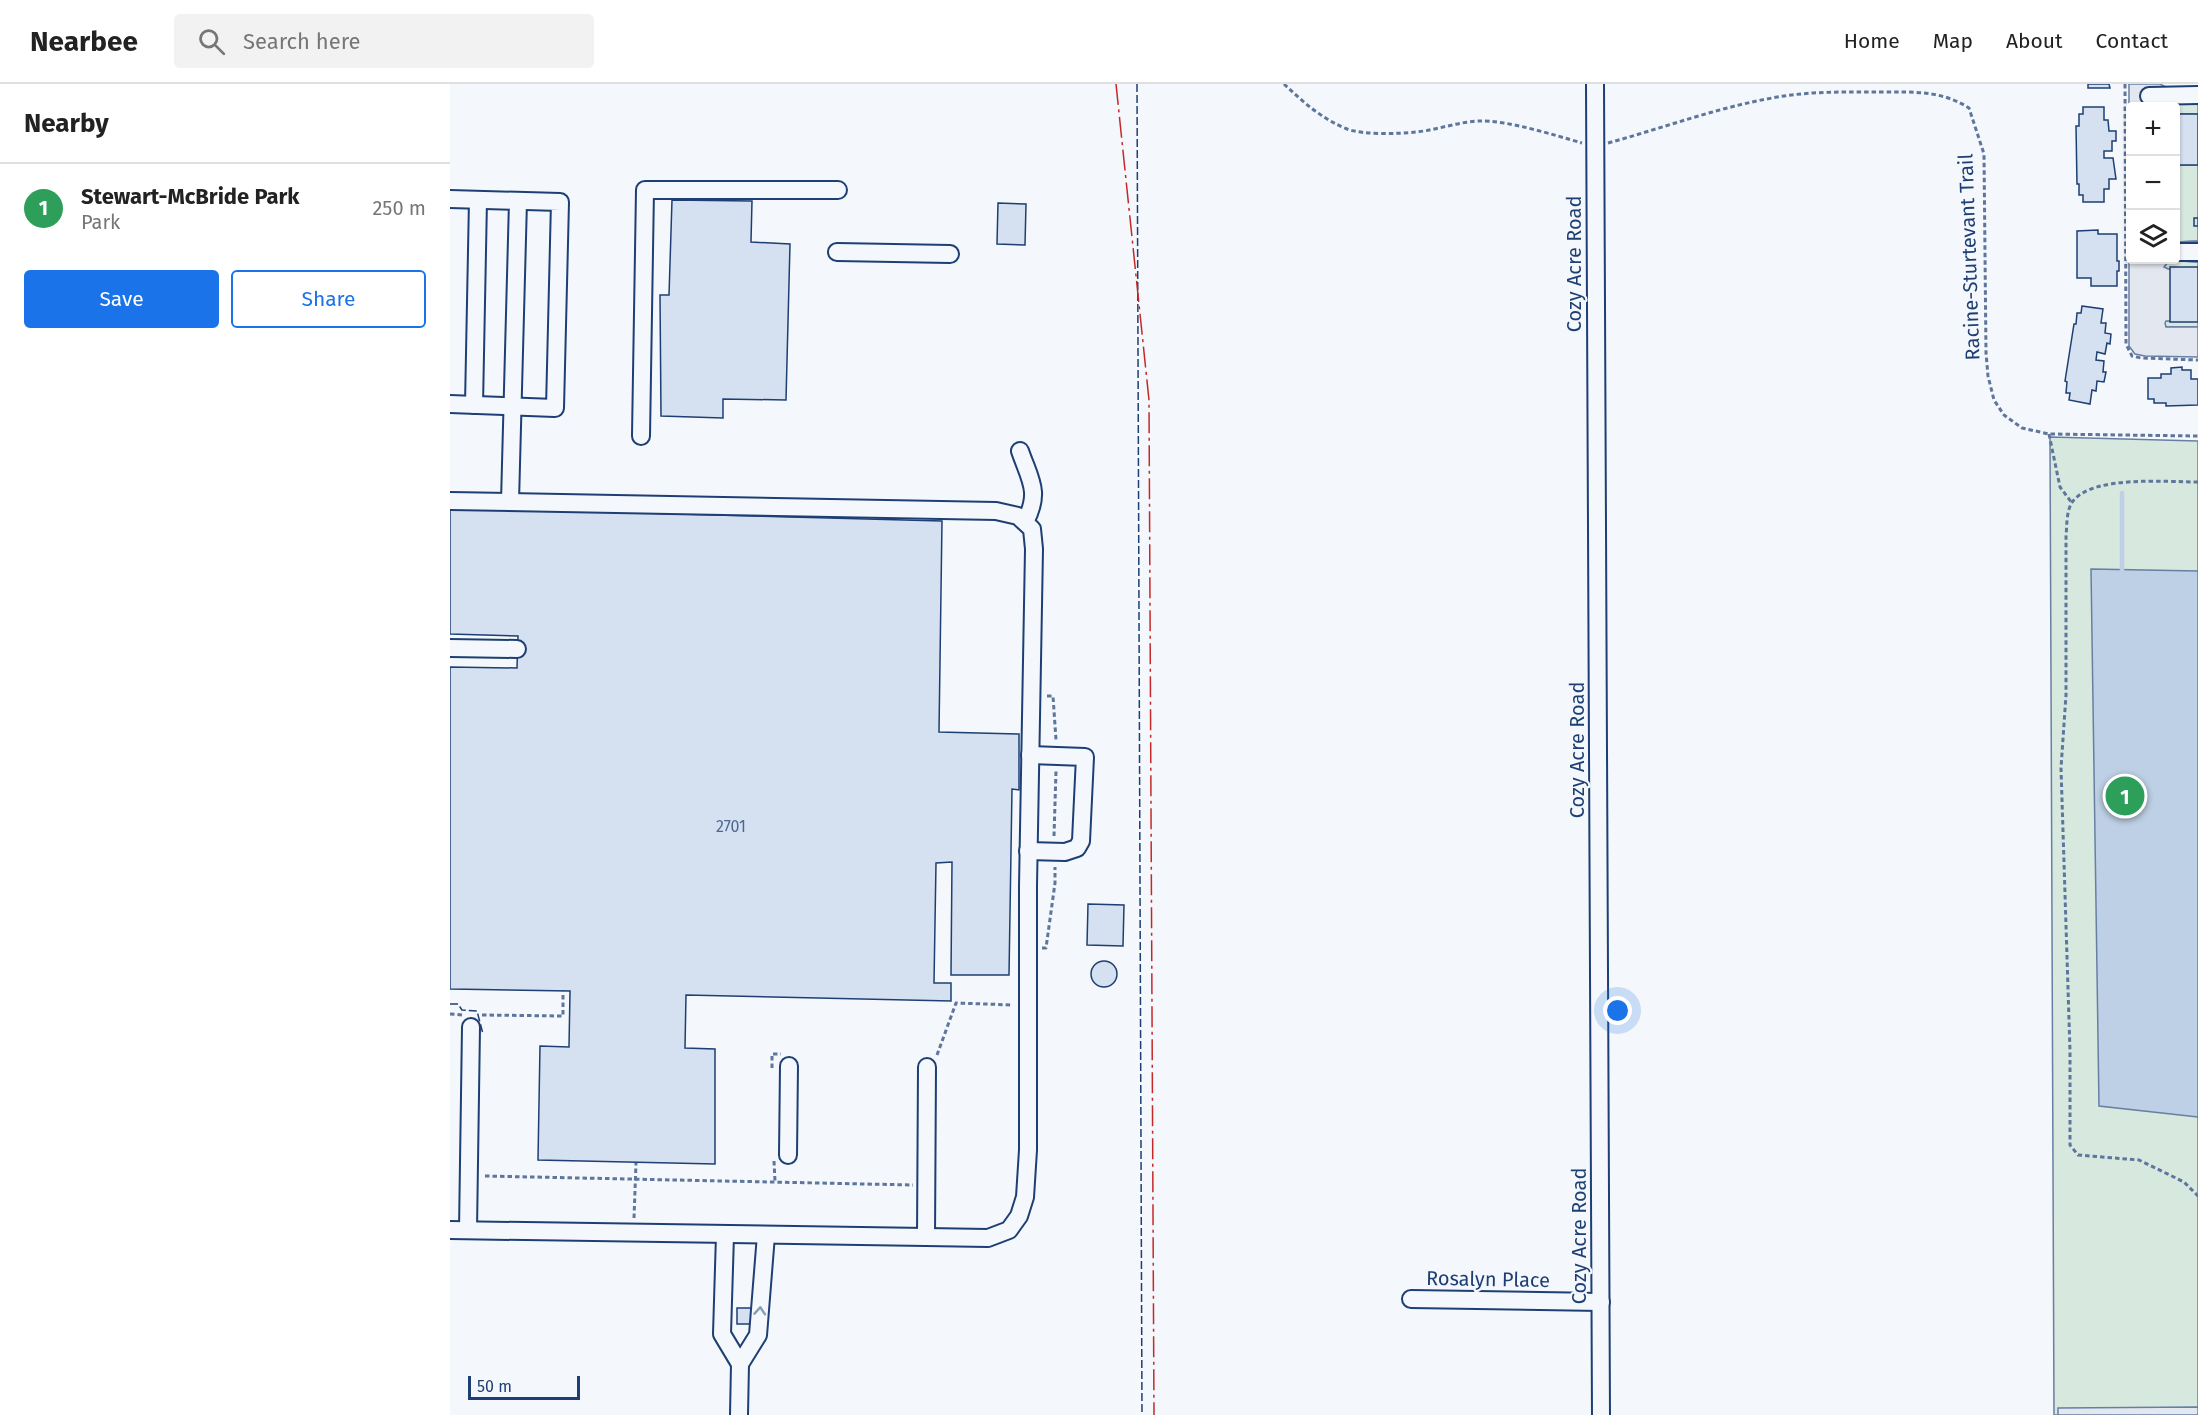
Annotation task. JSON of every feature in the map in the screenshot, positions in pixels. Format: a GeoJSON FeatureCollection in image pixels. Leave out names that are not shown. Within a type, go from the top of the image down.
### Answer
{"type":"FeatureCollection","features":[{"type":"Feature","properties":{"kind":"street","name":"Cozy Acre Road"},"geometry":{"type":"LineString","coordinates":[[1595,84],[1600,1415]]}},
{"type":"Feature","properties":{"kind":"street"},"geometry":{"type":"LineString","coordinates":[[2149,96],[2198,95]]}},
{"type":"Feature","properties":{"kind":"street"},"geometry":{"type":"LineString","coordinates":[[641,436],[645,190],[838,190]]}},
{"type":"Feature","properties":{"kind":"street"},"geometry":{"type":"LineString","coordinates":[[450,199],[561,202],[555,408],[450,404]]}},
{"type":"Feature","properties":{"kind":"street"},"geometry":{"type":"LineString","coordinates":[[474,405],[478,200]]}},
{"type":"Feature","properties":{"kind":"street"},"geometry":{"type":"LineString","coordinates":[[510,502],[518,201]]}},
{"type":"Feature","properties":{"kind":"street"},"geometry":{"type":"LineString","coordinates":[[837,252],[950,254]]}},
{"type":"Feature","properties":{"kind":"street"},"geometry":{"type":"LineString","coordinates":[[2180,252],[2198,252]]}},
{"type":"Feature","properties":{"kind":"street"},"geometry":{"type":"LineString","coordinates":[[1020,451],[1035,495],[1025,522]]}},
{"type":"Feature","properties":{"kind":"street"},"geometry":{"type":"LineString","coordinates":[[450,501],[986,510],[1018,516],[1032,528],[1034,549],[1028,851],[1028,1150],[1025,1197],[1019,1216],[1009,1230],[988,1238],[450,1230]]}},
{"type":"Feature","properties":{"kind":"street"},"geometry":{"type":"LineString","coordinates":[[450,648],[517,649]]}},
{"type":"Feature","properties":{"kind":"street"},"geometry":{"type":"LineString","coordinates":[[1028,851],[1065,852],[1077,848],[1081,841],[1084,757],[1030,755]]}},
{"type":"Feature","properties":{"kind":"street"},"geometry":{"type":"LineString","coordinates":[[468,1230],[471,1027]]}},
{"type":"Feature","properties":{"kind":"street"},"geometry":{"type":"LineString","coordinates":[[926,1237],[932,1063]]}},
{"type":"Feature","properties":{"kind":"street"},"geometry":{"type":"LineString","coordinates":[[788,1155],[789,1066]]}},
{"type":"Feature","properties":{"kind":"street"},"geometry":{"type":"LineString","coordinates":[[740,1364],[758,1335],[766,1234]]}},
{"type":"Feature","properties":{"kind":"street"},"geometry":{"type":"LineString","coordinates":[[725,1235],[723,1334],[740,1364],[739,1415]]}},
{"type":"Feature","properties":{"kind":"street","name":"Rosalyn Place"},"geometry":{"type":"LineString","coordinates":[[1411,1299],[1600,1302]]}},
{"type":"Feature","properties":{"kind":"path"},"geometry":{"type":"LineString","coordinates":[[1284,84],[1313,111],[1349,130],[1380,133],[1416,132],[1449,124],[1482,121],[1526,128],[1595,147]]}},
{"type":"Feature","properties":{"kind":"path"},"geometry":{"type":"LineString","coordinates":[[2126,84],[2126,344],[2133,356],[2141,358],[2198,360]]}},
{"type":"Feature","properties":{"kind":"path","name":"Racine-Sturtevant Trail"},"geometry":{"type":"LineString","coordinates":[[1595,147],[1739,105],[1786,96],[1830,92],[1935,93],[1955,99],[1969,108],[1983,154],[1988,376],[1994,400],[2004,416],[2022,428],[2049,434],[2198,436]]}},
{"type":"Feature","properties":{"kind":"path"},"geometry":{"type":"LineString","coordinates":[[2049,434],[2061,487],[2072,503]]}},
{"type":"Feature","properties":{"kind":"path"},"geometry":{"type":"LineString","coordinates":[[2198,482],[2110,483],[2084,492],[2072,503],[2067,520],[2066,537],[2066,695],[2061,768],[2070,1050],[2070,1145],[2078,1155],[2139,1160],[2184,1182],[2198,1196]]}},
{"type":"Feature","properties":{"kind":"path"},"geometry":{"type":"LineString","coordinates":[[1028,948],[1046,948],[1055,883],[1056,756],[1053,696],[1032,696]]}},
{"type":"Feature","properties":{"kind":"path"},"geometry":{"type":"LineString","coordinates":[[450,1014],[563,1016],[563,992]]}},
{"type":"Feature","properties":{"kind":"path"},"geometry":{"type":"LineString","coordinates":[[932,1063],[956,1003],[1028,1006]]}},
{"type":"Feature","properties":{"kind":"path"},"geometry":{"type":"LineString","coordinates":[[634,1233],[636,1163]]}},
{"type":"Feature","properties":{"kind":"path"},"geometry":{"type":"LineString","coordinates":[[469,1179],[482,1176],[635,1178],[926,1185]]}},
{"type":"Feature","properties":{"kind":"shaded area"},"geometry":{"type":"Polygon","coordinates":[[[2129,84],[2160,84],[2166,87],[2165,102],[2129,102],[2129,84]]]}},
{"type":"Feature","properties":{"kind":"shaded area"},"geometry":{"type":"Polygon","coordinates":[[[2180,103],[2198,103],[2198,114],[2180,114],[2180,103]]]}},
{"type":"Feature","properties":{"kind":"shaded area"},"geometry":{"type":"Polygon","coordinates":[[[2180,165],[2198,165],[2198,241],[2180,242],[2180,165]]]}},
{"type":"Feature","properties":{"kind":"shaded area"},"geometry":{"type":"Polygon","coordinates":[[[2198,241],[2198,262],[2180,261],[2180,242],[2198,241]]]}},
{"type":"Feature","properties":{"kind":"shaded area"},"geometry":{"type":"Polygon","coordinates":[[[2180,261],[2198,262],[2198,269],[2164,267],[2166,264],[2180,264],[2180,261]]]}},
{"type":"Feature","properties":{"kind":"shaded area"},"geometry":{"type":"Polygon","coordinates":[[[2129,264],[2166,264],[2164,267],[2168,269],[2198,269],[2198,321],[2166,321],[2165,323],[2166,327],[2198,327],[2198,357],[2145,356],[2135,354],[2129,346],[2129,264]]]}},
{"type":"Feature","properties":{"kind":"shaded area"},"geometry":{"type":"Polygon","coordinates":[[[2166,321],[2198,321],[2198,327],[2166,327],[2164,323],[2166,321]]]}},
{"type":"Feature","properties":{"kind":"shaded area"},"geometry":{"type":"Polygon","coordinates":[[[2050,437],[2198,441],[2198,1415],[2054,1415],[2050,437]]]}},
{"type":"Feature","properties":{"kind":"shaded area"},"geometry":{"type":"Polygon","coordinates":[[[2198,1407],[2198,1415],[2058,1415],[2058,1408],[2198,1407]]]}},
{"type":"Feature","properties":{"kind":"water"},"geometry":{"type":"Polygon","coordinates":[[[2091,569],[2198,571],[2198,1117],[2099,1106],[2091,569]]]}},
{"type":"Feature","properties":{"kind":"building"},"geometry":{"type":"Polygon","coordinates":[[[2088,84],[2109,84],[2110,88],[2088,88],[2088,84]]]}},
{"type":"Feature","properties":{"kind":"building"},"geometry":{"type":"Polygon","coordinates":[[[2083,107],[2104,107],[2104,120],[2108,120],[2109,131],[2116,131],[2116,141],[2112,141],[2112,151],[2104,151],[2104,158],[2113,158],[2116,179],[2109,179],[2109,189],[2104,189],[2104,202],[2083,202],[2083,195],[2079,195],[2076,126],[2079,126],[2079,114],[2083,114],[2083,107]]]}},
{"type":"Feature","properties":{"kind":"building"},"geometry":{"type":"Polygon","coordinates":[[[2180,114],[2198,114],[2198,165],[2180,165],[2180,114]]]}},
{"type":"Feature","properties":{"kind":"building"},"geometry":{"type":"Polygon","coordinates":[[[672,200],[752,201],[751,242],[790,244],[786,400],[723,399],[723,418],[661,416],[660,295],[669,295],[672,200]]]}},
{"type":"Feature","properties":{"kind":"building"},"geometry":{"type":"Polygon","coordinates":[[[998,203],[1026,204],[1025,245],[997,244],[998,203]]]}},
{"type":"Feature","properties":{"kind":"building"},"geometry":{"type":"Polygon","coordinates":[[[2194,218],[2198,218],[2198,226],[2194,226],[2194,218]]]}},
{"type":"Feature","properties":{"kind":"building"},"geometry":{"type":"Polygon","coordinates":[[[2098,230],[2098,234],[2117,234],[2119,271],[2117,271],[2117,286],[2091,286],[2091,278],[2077,278],[2077,231],[2098,230]]]}},
{"type":"Feature","properties":{"kind":"building"},"geometry":{"type":"Polygon","coordinates":[[[2170,267],[2198,267],[2198,322],[2170,322],[2170,267]]]}},
{"type":"Feature","properties":{"kind":"building"},"geometry":{"type":"Polygon","coordinates":[[[2082,306],[2103,309],[2101,323],[2106,323],[2105,333],[2111,334],[2110,344],[2107,343],[2105,354],[2097,352],[2096,360],[2104,361],[2103,372],[2106,372],[2104,382],[2097,381],[2096,391],[2092,390],[2090,404],[2069,400],[2070,393],[2066,393],[2067,382],[2065,381],[2074,324],[2076,324],[2077,313],[2081,313],[2082,306]]]}},
{"type":"Feature","properties":{"kind":"building"},"geometry":{"type":"Polygon","coordinates":[[[2182,367],[2182,370],[2191,370],[2191,379],[2198,379],[2198,405],[2166,406],[2166,403],[2154,403],[2154,399],[2148,399],[2148,378],[2161,378],[2161,374],[2171,374],[2171,368],[2182,367]]]}},
{"type":"Feature","properties":{"kind":"building"},"geometry":{"type":"Polygon","coordinates":[[[450,508],[942,521],[939,732],[1019,734],[1019,790],[1012,789],[1009,975],[951,975],[952,862],[936,863],[934,983],[951,983],[951,1001],[686,995],[685,1048],[715,1049],[715,1164],[538,1160],[540,1046],[569,1047],[570,991],[450,989],[450,667],[517,668],[518,636],[450,634],[450,508]]]}},
{"type":"Feature","properties":{"kind":"building"},"geometry":{"type":"Polygon","coordinates":[[[1088,904],[1124,905],[1123,946],[1087,945],[1088,904]]]}},
{"type":"Feature","properties":{"kind":"building"},"geometry":{"type":"Polygon","coordinates":[[[1104,961],[1113,965],[1117,974],[1113,983],[1104,987],[1095,983],[1091,974],[1095,965],[1104,961]]]}},
{"type":"Feature","properties":{"kind":"building"},"geometry":{"type":"Polygon","coordinates":[[[737,1308],[751,1308],[751,1324],[737,1324],[737,1308]]]}},
{"type":"Feature","properties":{"kind":"waterway"},"geometry":{"type":"LineString","coordinates":[[2122,493],[2122,574]]}},
{"type":"Feature","properties":{"kind":"fence"},"geometry":{"type":"LineString","coordinates":[[1137,84],[1142,1415]]}},
{"type":"Feature","properties":{"kind":"fence"},"geometry":{"type":"LineString","coordinates":[[450,1004],[458,1004],[462,1010],[477,1011],[483,1034]]}},
{"type":"Feature","properties":{"kind":"power"},"geometry":{"type":"LineString","coordinates":[[1116,84],[1149,400],[1154,1415]]}},
{"type":"Feature","properties":{"kind":"place","name":"Stewart-McBride Park"},"geometry":{"type":"Point","coordinates":[2125,796]}}]}
